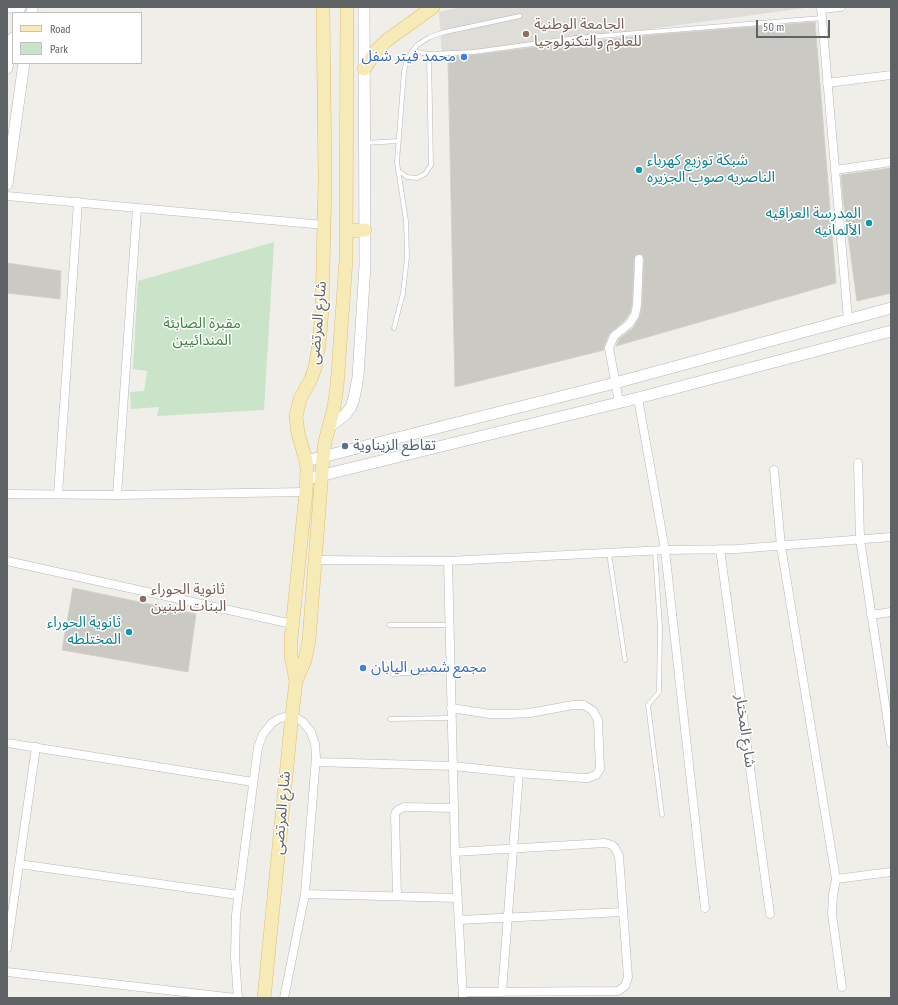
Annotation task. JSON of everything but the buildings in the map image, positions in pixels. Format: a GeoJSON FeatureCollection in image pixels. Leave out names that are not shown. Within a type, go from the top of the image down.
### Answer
{"type":"FeatureCollection","features":[{"type":"Feature","properties":{"kind":"main road","name":"شارع المرتضى"},"geometry":{"type":"LineString","coordinates":[[296,681],[291,655],[292,624],[306,485],[306,461],[298,433],[296,416],[300,400],[313,373],[318,350],[322,310],[325,152],[323,7]]}},
{"type":"Feature","properties":{"kind":"main road","name":"شارع المرتضى"},"geometry":{"type":"LineString","coordinates":[[264,998],[296,681],[308,650],[323,457],[338,386],[346,231],[347,7]]}},
{"type":"Feature","properties":{"kind":"main road"},"geometry":{"type":"LineString","coordinates":[[364,69],[376,51],[386,40],[434,7]]}},
{"type":"Feature","properties":{"kind":"main road"},"geometry":{"type":"LineString","coordinates":[[346,231],[366,230]]}},
{"type":"Feature","properties":{"kind":"street"},"geometry":{"type":"LineString","coordinates":[[329,428],[345,415],[351,407],[356,389],[364,303],[366,230],[364,7]]}},
{"type":"Feature","properties":{"kind":"street"},"geometry":{"type":"LineString","coordinates":[[840,7],[821,11],[848,319]]}},
{"type":"Feature","properties":{"kind":"street"},"geometry":{"type":"LineString","coordinates":[[7,8],[19,10]]}},
{"type":"Feature","properties":{"kind":"street"},"geometry":{"type":"LineString","coordinates":[[7,68],[12,43]]}},
{"type":"Feature","properties":{"kind":"street"},"geometry":{"type":"LineString","coordinates":[[7,184],[24,64]]}},
{"type":"Feature","properties":{"kind":"street"},"geometry":{"type":"LineString","coordinates":[[827,83],[891,75]]}},
{"type":"Feature","properties":{"kind":"street"},"geometry":{"type":"LineString","coordinates":[[835,170],[891,162]]}},
{"type":"Feature","properties":{"kind":"street"},"geometry":{"type":"LineString","coordinates":[[7,196],[324,225]]}},
{"type":"Feature","properties":{"kind":"street"},"geometry":{"type":"LineString","coordinates":[[58,494],[78,202]]}},
{"type":"Feature","properties":{"kind":"street"},"geometry":{"type":"LineString","coordinates":[[116,495],[138,208]]}},
{"type":"Feature","properties":{"kind":"street"},"geometry":{"type":"LineString","coordinates":[[619,402],[609,348],[614,336],[629,324],[635,315],[637,305],[639,259]]}},
{"type":"Feature","properties":{"kind":"street"},"geometry":{"type":"LineString","coordinates":[[306,461],[615,383],[891,308]]}},
{"type":"Feature","properties":{"kind":"street"},"geometry":{"type":"LineString","coordinates":[[7,494],[116,495],[306,485],[322,475],[638,398],[891,331]]}},
{"type":"Feature","properties":{"kind":"street"},"geometry":{"type":"LineString","coordinates":[[638,398],[665,550],[705,908]]}},
{"type":"Feature","properties":{"kind":"street"},"geometry":{"type":"LineString","coordinates":[[858,463],[860,539],[891,743]]}},
{"type":"Feature","properties":{"kind":"street"},"geometry":{"type":"LineString","coordinates":[[774,470],[781,546],[836,880],[833,895],[832,914],[842,987]]}},
{"type":"Feature","properties":{"kind":"street"},"geometry":{"type":"LineString","coordinates":[[315,560],[448,560],[655,550],[720,550],[891,537]]}},
{"type":"Feature","properties":{"kind":"street","name":"شارع المختار"},"geometry":{"type":"LineString","coordinates":[[720,550],[770,914]]}},
{"type":"Feature","properties":{"kind":"street"},"geometry":{"type":"LineString","coordinates":[[448,560],[454,808],[459,920],[463,995],[502,992],[614,991],[622,989],[627,984],[628,978],[619,856],[616,848],[604,843],[456,852]]}},
{"type":"Feature","properties":{"kind":"street"},"geometry":{"type":"LineString","coordinates":[[7,561],[292,624]]}},
{"type":"Feature","properties":{"kind":"street"},"geometry":{"type":"LineString","coordinates":[[871,615],[891,612]]}},
{"type":"Feature","properties":{"kind":"street"},"geometry":{"type":"LineString","coordinates":[[316,762],[453,766],[583,778],[596,775],[600,769],[598,720],[593,711],[584,705],[578,704],[544,712],[510,714],[484,713],[451,708]]}},
{"type":"Feature","properties":{"kind":"street"},"geometry":{"type":"LineString","coordinates":[[7,972],[237,998],[235,936],[238,895],[258,747],[263,734],[272,723],[278,719],[292,715],[303,722],[311,732],[315,744],[316,762],[305,894],[284,998]]}},
{"type":"Feature","properties":{"kind":"street"},"geometry":{"type":"LineString","coordinates":[[7,742],[253,782]]}},
{"type":"Feature","properties":{"kind":"street"},"geometry":{"type":"LineString","coordinates":[[7,948],[36,747]]}},
{"type":"Feature","properties":{"kind":"street"},"geometry":{"type":"LineString","coordinates":[[502,992],[519,773]]}},
{"type":"Feature","properties":{"kind":"street"},"geometry":{"type":"LineString","coordinates":[[397,896],[396,812],[404,807],[454,808]]}},
{"type":"Feature","properties":{"kind":"street"},"geometry":{"type":"LineString","coordinates":[[19,864],[238,895]]}},
{"type":"Feature","properties":{"kind":"street"},"geometry":{"type":"LineString","coordinates":[[836,880],[891,872]]}},
{"type":"Feature","properties":{"kind":"street"},"geometry":{"type":"LineString","coordinates":[[305,894],[458,898]]}},
{"type":"Feature","properties":{"kind":"street"},"geometry":{"type":"LineString","coordinates":[[459,920],[623,912]]}},
{"type":"Feature","properties":{"kind":"lane"},"geometry":{"type":"LineString","coordinates":[[412,51],[429,54],[474,52],[576,38],[821,11]]}},
{"type":"Feature","properties":{"kind":"lane"},"geometry":{"type":"LineString","coordinates":[[394,328],[403,293],[407,257],[406,221],[397,158],[404,68],[407,59],[412,51],[423,40],[438,34],[520,16]]}},
{"type":"Feature","properties":{"kind":"lane"},"geometry":{"type":"LineString","coordinates":[[398,170],[406,177],[417,178],[425,174],[431,164],[429,54]]}},
{"type":"Feature","properties":{"kind":"lane"},"geometry":{"type":"LineString","coordinates":[[365,143],[399,141]]}},
{"type":"Feature","properties":{"kind":"lane"},"geometry":{"type":"LineString","coordinates":[[655,550],[660,628],[659,692],[648,705],[662,815]]}},
{"type":"Feature","properties":{"kind":"lane"},"geometry":{"type":"LineString","coordinates":[[609,552],[625,660]]}},
{"type":"Feature","properties":{"kind":"lane"},"geometry":{"type":"LineString","coordinates":[[389,625],[449,625]]}},
{"type":"Feature","properties":{"kind":"lane"},"geometry":{"type":"LineString","coordinates":[[393,674],[450,670]]}},
{"type":"Feature","properties":{"kind":"lane"},"geometry":{"type":"LineString","coordinates":[[390,719],[451,718]]}},
{"type":"Feature","properties":{"kind":"shaded area","name":"الجامعة الوطنية للعلوم والتكنولوجيا"},"geometry":{"type":"Polygon","coordinates":[[[462,7],[805,8],[442,57],[439,12],[462,7]]]}},
{"type":"Feature","properties":{"kind":"green space","name":"مقبرة الصابئة المندائيين"},"geometry":{"type":"Polygon","coordinates":[[[274,242],[264,410],[157,416],[159,407],[131,409],[130,392],[144,391],[147,371],[133,369],[138,281],[274,242]]]}},
{"type":"Feature","properties":{"kind":"place","name":"الجامعة الوطنية للعلوم والتكنولوجيا"},"geometry":{"type":"Point","coordinates":[526,34]}},
{"type":"Feature","properties":{"kind":"place","name":"محمد فيتر شفل"},"geometry":{"type":"Point","coordinates":[464,57]}},
{"type":"Feature","properties":{"kind":"place","name":"شبكة توزيع كهرباء الناصريه صوب الجزيره"},"geometry":{"type":"Point","coordinates":[639,170]}},
{"type":"Feature","properties":{"kind":"place","name":"المدرسة العراقيه الألمانيه"},"geometry":{"type":"Point","coordinates":[869,223]}},
{"type":"Feature","properties":{"kind":"place","name":"تقاطع الزيناوية"},"geometry":{"type":"Point","coordinates":[345,446]}},
{"type":"Feature","properties":{"kind":"place","name":"ثانوية الحوراء البنات للبنين"},"geometry":{"type":"Point","coordinates":[143,599]}},
{"type":"Feature","properties":{"kind":"place","name":"ثانوية الحوراء المختلطه"},"geometry":{"type":"Point","coordinates":[129,632]}},
{"type":"Feature","properties":{"kind":"place","name":"مجمع شمس اليابان"},"geometry":{"type":"Point","coordinates":[363,668]}}]}
